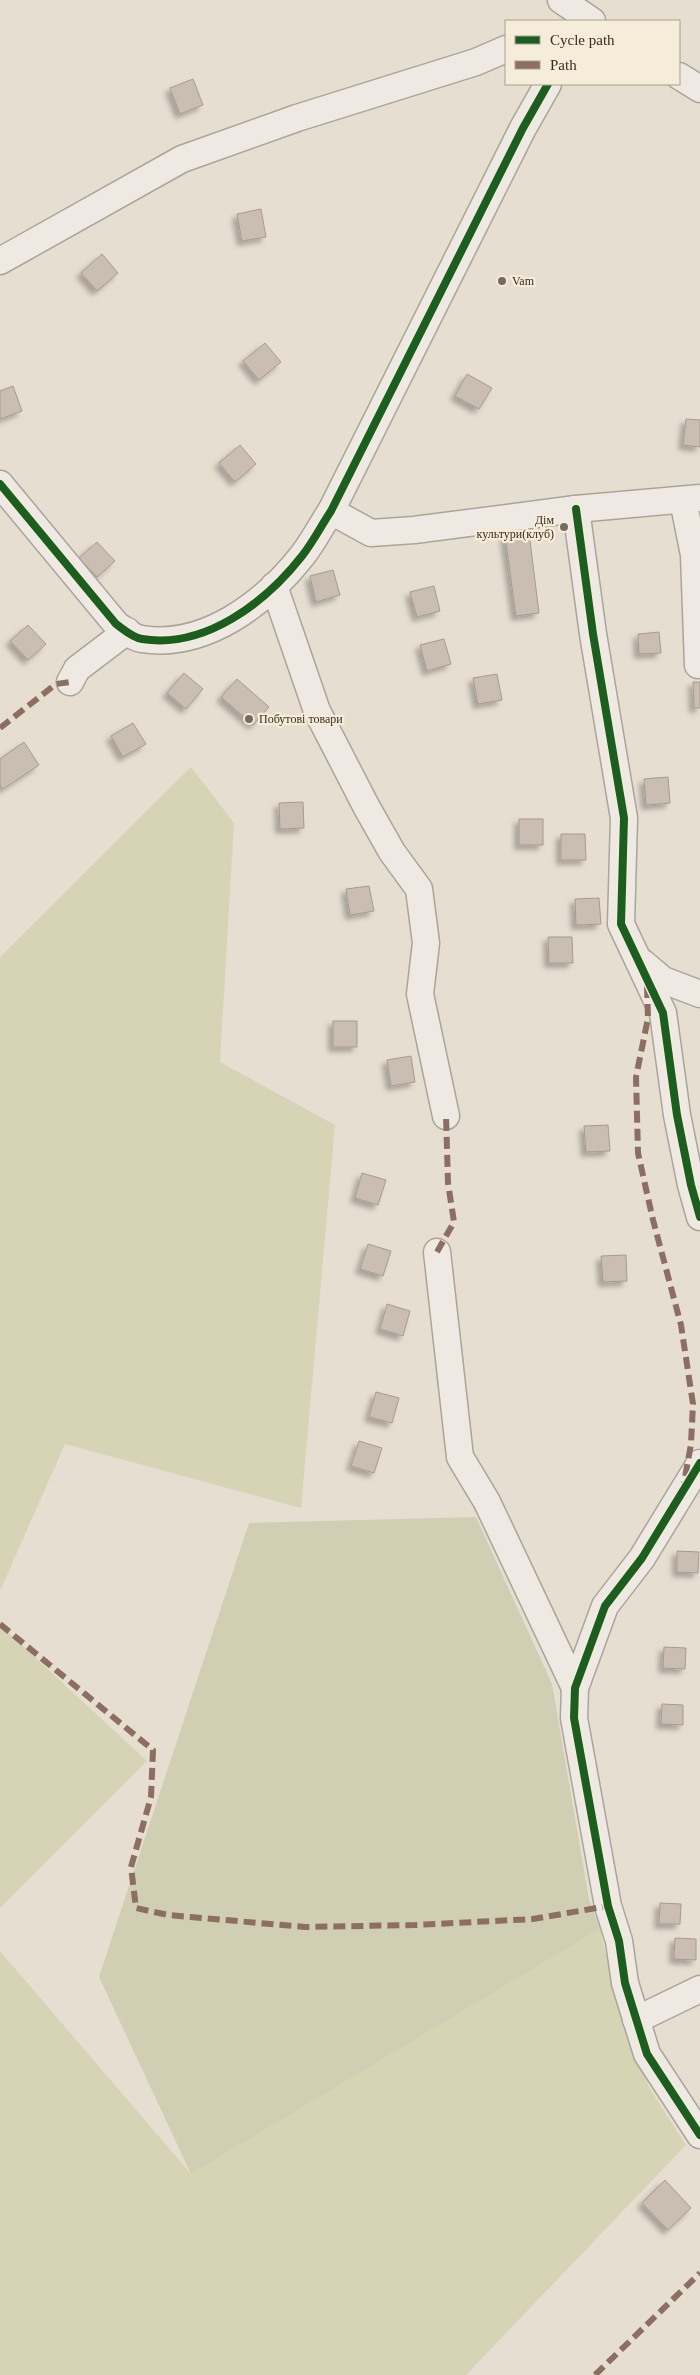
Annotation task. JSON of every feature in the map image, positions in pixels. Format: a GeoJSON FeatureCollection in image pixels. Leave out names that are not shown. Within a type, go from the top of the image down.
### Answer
{"type":"FeatureCollection","features":[{"type":"Feature","properties":{"kind":"street"},"geometry":{"type":"LineString","coordinates":[[560,0],[587,16]]}},
{"type":"Feature","properties":{"kind":"street"},"geometry":{"type":"LineString","coordinates":[[0,261],[182,159],[297,118],[476,62],[505,50]]}},
{"type":"Feature","properties":{"kind":"street"},"geometry":{"type":"LineString","coordinates":[[680,77],[700,89]]}},
{"type":"Feature","properties":{"kind":"street"},"geometry":{"type":"LineString","coordinates":[[0,484],[116,624],[140,639],[169,639],[201,633],[232,619],[265,596],[302,556],[331,511],[523,128],[547,85]]}},
{"type":"Feature","properties":{"kind":"street"},"geometry":{"type":"LineString","coordinates":[[331,511],[371,532],[414,530],[576,510],[692,499],[698,665]]}},
{"type":"Feature","properties":{"kind":"street"},"geometry":{"type":"LineString","coordinates":[[576,510],[593,634],[624,818],[621,924],[640,960],[663,1014],[677,1115],[691,1185],[700,1217]]}},
{"type":"Feature","properties":{"kind":"street"},"geometry":{"type":"LineString","coordinates":[[274,586],[317,711],[392,852],[419,890],[426,943],[420,994],[446,1116]]}},
{"type":"Feature","properties":{"kind":"street"},"geometry":{"type":"LineString","coordinates":[[70,682],[77,669],[127,631]]}},
{"type":"Feature","properties":{"kind":"street"},"geometry":{"type":"LineString","coordinates":[[640,960],[663,980],[700,994]]}},
{"type":"Feature","properties":{"kind":"street"},"geometry":{"type":"LineString","coordinates":[[436,1252],[460,1457],[487,1502],[575,1688]]}},
{"type":"Feature","properties":{"kind":"street"},"geometry":{"type":"LineString","coordinates":[[700,1463],[642,1558],[605,1606],[575,1688],[574,1718],[608,1906],[619,1941],[625,1984],[647,2054],[700,2135]]}},
{"type":"Feature","properties":{"kind":"street"},"geometry":{"type":"LineString","coordinates":[[636,2020],[700,1989]]}},
{"type":"Feature","properties":{"kind":"shaded area"},"geometry":{"type":"Polygon","coordinates":[[[191,767],[234,823],[220,1062],[335,1125],[301,1508],[65,1444],[0,1591],[0,957],[191,767]]]}},
{"type":"Feature","properties":{"kind":"shaded area"},"geometry":{"type":"Polygon","coordinates":[[[476,1517],[552,1684],[589,1899],[600,1929],[191,2174],[99,1977],[249,1523],[476,1517]]]}},
{"type":"Feature","properties":{"kind":"shaded area"},"geometry":{"type":"Polygon","coordinates":[[[0,1625],[147,1761],[0,1908],[0,1625]]]}},
{"type":"Feature","properties":{"kind":"shaded area"},"geometry":{"type":"Polygon","coordinates":[[[600,1929],[622,2023],[650,2089],[686,2145],[466,2375],[0,2375],[0,1951],[191,2174],[600,1929]]]}},
{"type":"Feature","properties":{"kind":"building"},"geometry":{"type":"Polygon","coordinates":[[[193,79],[203,105],[180,114],[170,88],[193,79]]]}},
{"type":"Feature","properties":{"kind":"building"},"geometry":{"type":"Polygon","coordinates":[[[261,209],[266,237],[242,241],[237,214],[261,209]]]}},
{"type":"Feature","properties":{"kind":"building"},"geometry":{"type":"Polygon","coordinates":[[[102,254],[118,273],[97,291],[81,273],[102,254]]]}},
{"type":"Feature","properties":{"kind":"building"},"geometry":{"type":"Polygon","coordinates":[[[265,343],[281,362],[259,380],[243,361],[265,343]]]}},
{"type":"Feature","properties":{"kind":"building"},"geometry":{"type":"Polygon","coordinates":[[[467,374],[492,388],[479,409],[455,396],[467,374]]]}},
{"type":"Feature","properties":{"kind":"building"},"geometry":{"type":"Polygon","coordinates":[[[13,386],[22,411],[0,419],[0,391],[13,386]]]}},
{"type":"Feature","properties":{"kind":"building"},"geometry":{"type":"Polygon","coordinates":[[[686,419],[700,420],[700,447],[683,445],[686,419]]]}},
{"type":"Feature","properties":{"kind":"building"},"geometry":{"type":"Polygon","coordinates":[[[240,445],[256,464],[235,482],[219,463],[240,445]]]}},
{"type":"Feature","properties":{"kind":"building"},"geometry":{"type":"Polygon","coordinates":[[[529,533],[539,613],[516,616],[505,536],[529,533]]]}},
{"type":"Feature","properties":{"kind":"building"},"geometry":{"type":"Polygon","coordinates":[[[97,542],[115,561],[97,577],[79,558],[97,542]]]}},
{"type":"Feature","properties":{"kind":"building"},"geometry":{"type":"Polygon","coordinates":[[[333,570],[340,595],[316,602],[310,576],[333,570]]]}},
{"type":"Feature","properties":{"kind":"building"},"geometry":{"type":"Polygon","coordinates":[[[434,586],[440,611],[417,617],[410,592],[434,586]]]}},
{"type":"Feature","properties":{"kind":"building"},"geometry":{"type":"Polygon","coordinates":[[[28,625],[46,644],[28,660],[10,641],[28,625]]]}},
{"type":"Feature","properties":{"kind":"building"},"geometry":{"type":"Polygon","coordinates":[[[659,632],[661,653],[639,654],[638,634],[659,632]]]}},
{"type":"Feature","properties":{"kind":"building"},"geometry":{"type":"Polygon","coordinates":[[[444,639],[451,664],[427,671],[420,645],[444,639]]]}},
{"type":"Feature","properties":{"kind":"building"},"geometry":{"type":"Polygon","coordinates":[[[184,673],[203,689],[186,709],[167,693],[184,673]]]}},
{"type":"Feature","properties":{"kind":"building"},"geometry":{"type":"Polygon","coordinates":[[[497,674],[502,700],[478,704],[473,678],[497,674]]]}},
{"type":"Feature","properties":{"kind":"building"},"geometry":{"type":"Polygon","coordinates":[[[237,679],[269,707],[253,725],[221,697],[237,679]]]}},
{"type":"Feature","properties":{"kind":"building"},"geometry":{"type":"Polygon","coordinates":[[[693,682],[700,682],[700,708],[694,708],[693,682]]]}},
{"type":"Feature","properties":{"kind":"building"},"geometry":{"type":"Polygon","coordinates":[[[133,723],[146,744],[123,757],[111,736],[133,723]]]}},
{"type":"Feature","properties":{"kind":"building"},"geometry":{"type":"Polygon","coordinates":[[[24,742],[39,765],[3,789],[0,785],[0,759],[24,742]]]}},
{"type":"Feature","properties":{"kind":"building"},"geometry":{"type":"Polygon","coordinates":[[[668,777],[670,803],[646,805],[644,779],[668,777]]]}},
{"type":"Feature","properties":{"kind":"building"},"geometry":{"type":"Polygon","coordinates":[[[303,802],[304,828],[280,829],[279,803],[303,802]]]}},
{"type":"Feature","properties":{"kind":"building"},"geometry":{"type":"Polygon","coordinates":[[[519,819],[543,819],[543,845],[519,845],[519,819]]]}},
{"type":"Feature","properties":{"kind":"building"},"geometry":{"type":"Polygon","coordinates":[[[561,834],[585,834],[586,860],[561,860],[561,834]]]}},
{"type":"Feature","properties":{"kind":"building"},"geometry":{"type":"Polygon","coordinates":[[[369,886],[374,911],[350,915],[346,889],[369,886]]]}},
{"type":"Feature","properties":{"kind":"building"},"geometry":{"type":"Polygon","coordinates":[[[599,898],[601,924],[576,925],[575,899],[599,898]]]}},
{"type":"Feature","properties":{"kind":"building"},"geometry":{"type":"Polygon","coordinates":[[[548,937],[572,937],[573,963],[549,963],[548,937]]]}},
{"type":"Feature","properties":{"kind":"building"},"geometry":{"type":"Polygon","coordinates":[[[333,1021],[357,1021],[357,1047],[333,1047],[333,1021]]]}},
{"type":"Feature","properties":{"kind":"building"},"geometry":{"type":"Polygon","coordinates":[[[411,1056],[415,1082],[391,1086],[387,1060],[411,1056]]]}},
{"type":"Feature","properties":{"kind":"building"},"geometry":{"type":"Polygon","coordinates":[[[608,1125],[610,1151],[586,1152],[584,1126],[608,1125]]]}},
{"type":"Feature","properties":{"kind":"building"},"geometry":{"type":"Polygon","coordinates":[[[362,1173],[386,1180],[378,1205],[355,1198],[362,1173]]]}},
{"type":"Feature","properties":{"kind":"building"},"geometry":{"type":"Polygon","coordinates":[[[368,1244],[391,1251],[383,1276],[360,1269],[368,1244]]]}},
{"type":"Feature","properties":{"kind":"building"},"geometry":{"type":"Polygon","coordinates":[[[626,1255],[627,1281],[603,1282],[601,1256],[626,1255]]]}},
{"type":"Feature","properties":{"kind":"building"},"geometry":{"type":"Polygon","coordinates":[[[387,1304],[410,1311],[403,1336],[380,1329],[387,1304]]]}},
{"type":"Feature","properties":{"kind":"building"},"geometry":{"type":"Polygon","coordinates":[[[376,1392],[399,1398],[392,1423],[369,1417],[376,1392]]]}},
{"type":"Feature","properties":{"kind":"building"},"geometry":{"type":"Polygon","coordinates":[[[359,1441],[382,1448],[374,1473],[351,1466],[359,1441]]]}},
{"type":"Feature","properties":{"kind":"building"},"geometry":{"type":"Polygon","coordinates":[[[677,1551],[699,1552],[698,1573],[677,1572],[677,1551]]]}},
{"type":"Feature","properties":{"kind":"building"},"geometry":{"type":"Polygon","coordinates":[[[664,1647],[686,1648],[685,1669],[663,1668],[664,1647]]]}},
{"type":"Feature","properties":{"kind":"building"},"geometry":{"type":"Polygon","coordinates":[[[662,1704],[683,1705],[683,1725],[661,1724],[662,1704]]]}},
{"type":"Feature","properties":{"kind":"building"},"geometry":{"type":"Polygon","coordinates":[[[660,1903],[681,1904],[680,1924],[659,1924],[660,1903]]]}},
{"type":"Feature","properties":{"kind":"building"},"geometry":{"type":"Polygon","coordinates":[[[675,1938],[696,1939],[696,1960],[674,1959],[675,1938]]]}},
{"type":"Feature","properties":{"kind":"building"},"geometry":{"type":"Polygon","coordinates":[[[665,2180],[691,2208],[668,2230],[642,2203],[665,2180]]]}},
{"type":"Feature","properties":{"kind":"marked path"},"geometry":{"type":"LineString","coordinates":[[0,728],[56,684],[70,682]]}},
{"type":"Feature","properties":{"kind":"marked path"},"geometry":{"type":"LineString","coordinates":[[647,986],[648,1018],[636,1077],[638,1153],[653,1220],[681,1325],[693,1404],[691,1444],[684,1483]]}},
{"type":"Feature","properties":{"kind":"marked path"},"geometry":{"type":"LineString","coordinates":[[437,1252],[454,1222],[448,1183],[446,1116]]}},
{"type":"Feature","properties":{"kind":"marked path"},"geometry":{"type":"LineString","coordinates":[[0,1624],[153,1750],[151,1797],[131,1867],[136,1908],[168,1915],[305,1927],[415,1925],[533,1919],[608,1906]]}},
{"type":"Feature","properties":{"kind":"marked path"},"geometry":{"type":"LineString","coordinates":[[595,2375],[700,2273]]}},
{"type":"Feature","properties":{"kind":"cycle path"},"geometry":{"type":"LineString","coordinates":[[0,484],[116,624],[135,637],[165,640],[188,637],[211,630],[252,606],[302,556],[331,511],[523,128],[547,85]]}},
{"type":"Feature","properties":{"kind":"cycle path"},"geometry":{"type":"LineString","coordinates":[[576,509],[593,634],[624,818],[621,924],[663,1013],[677,1115],[691,1185],[700,1217]]}},
{"type":"Feature","properties":{"kind":"cycle path"},"geometry":{"type":"LineString","coordinates":[[700,1463],[642,1558],[605,1606],[575,1688],[574,1718],[608,1906],[619,1941],[625,1983],[647,2054],[700,2135]]}},
{"type":"Feature","properties":{"kind":"place","name":"Vam"},"geometry":{"type":"Point","coordinates":[502,281]}},
{"type":"Feature","properties":{"kind":"place","name":"Дім культури(клуб)"},"geometry":{"type":"Point","coordinates":[564,527]}},
{"type":"Feature","properties":{"kind":"place","name":"Побутові товари"},"geometry":{"type":"Point","coordinates":[249,719]}}]}
